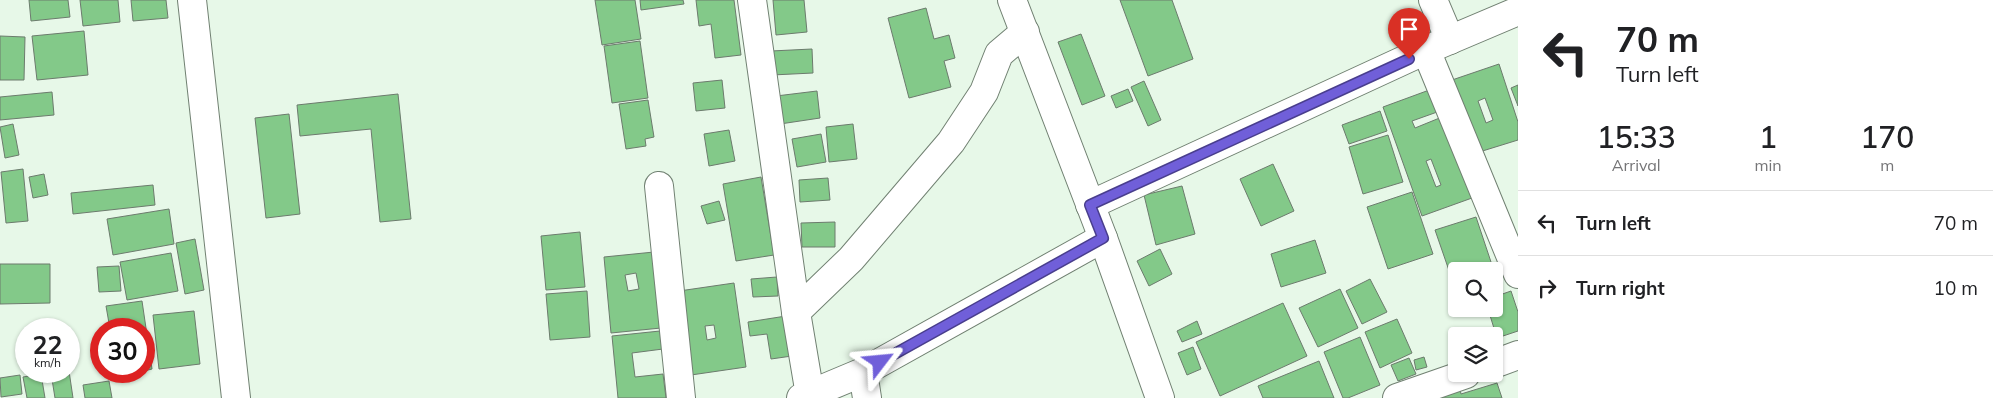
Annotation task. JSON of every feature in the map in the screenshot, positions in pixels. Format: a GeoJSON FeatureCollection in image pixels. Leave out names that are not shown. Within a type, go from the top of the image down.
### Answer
{"type":"FeatureCollection","features":[{"type":"Feature","properties":{"kind":"street"},"geometry":{"type":"LineString","coordinates":[[192,0],[236,398]]}},
{"type":"Feature","properties":{"kind":"street"},"geometry":{"type":"LineString","coordinates":[[752,0],[806,396],[865,385],[1103,238]]}},
{"type":"Feature","properties":{"kind":"street"},"geometry":{"type":"LineString","coordinates":[[1012,0],[1103,238],[1160,398]]}},
{"type":"Feature","properties":{"kind":"street"},"geometry":{"type":"LineString","coordinates":[[1433,0],[1438,45],[1518,274]]}},
{"type":"Feature","properties":{"kind":"street"},"geometry":{"type":"LineString","coordinates":[[1090,205],[1438,45],[1518,11]]}},
{"type":"Feature","properties":{"kind":"street"},"geometry":{"type":"LineString","coordinates":[[796,312],[851,259],[951,142],[984,92],[1000,54],[1025,32]]}},
{"type":"Feature","properties":{"kind":"street"},"geometry":{"type":"LineString","coordinates":[[659,186],[681,398]]}},
{"type":"Feature","properties":{"kind":"street"},"geometry":{"type":"LineString","coordinates":[[1503,361],[1518,355]]}},
{"type":"Feature","properties":{"kind":"street"},"geometry":{"type":"LineString","coordinates":[[1398,398],[1448,380]]}},
{"type":"Feature","properties":{"kind":"building"},"geometry":{"type":"Polygon","coordinates":[[[29,0],[68,0],[70,17],[31,21],[29,0]]]}},
{"type":"Feature","properties":{"kind":"building"},"geometry":{"type":"Polygon","coordinates":[[[80,0],[118,0],[120,22],[83,26],[80,0]]]}},
{"type":"Feature","properties":{"kind":"building"},"geometry":{"type":"Polygon","coordinates":[[[131,0],[166,0],[168,18],[133,21],[131,0]]]}},
{"type":"Feature","properties":{"kind":"building"},"geometry":{"type":"Polygon","coordinates":[[[595,0],[635,0],[641,39],[602,45],[595,0]]]}},
{"type":"Feature","properties":{"kind":"building"},"geometry":{"type":"Polygon","coordinates":[[[640,0],[683,0],[684,4],[641,10],[640,0]]]}},
{"type":"Feature","properties":{"kind":"building"},"geometry":{"type":"Polygon","coordinates":[[[696,0],[734,0],[741,55],[715,58],[711,24],[699,26],[696,0]]]}},
{"type":"Feature","properties":{"kind":"building"},"geometry":{"type":"Polygon","coordinates":[[[773,0],[804,0],[807,32],[776,35],[773,0]]]}},
{"type":"Feature","properties":{"kind":"building"},"geometry":{"type":"Polygon","coordinates":[[[1120,0],[1172,0],[1193,59],[1148,76],[1120,0]]]}},
{"type":"Feature","properties":{"kind":"building"},"geometry":{"type":"Polygon","coordinates":[[[926,8],[934,39],[949,35],[955,58],[944,61],[951,87],[909,98],[888,18],[926,8]]]}},
{"type":"Feature","properties":{"kind":"building"},"geometry":{"type":"Polygon","coordinates":[[[84,31],[88,75],[37,80],[32,36],[84,31]]]}},
{"type":"Feature","properties":{"kind":"building"},"geometry":{"type":"Polygon","coordinates":[[[1081,34],[1105,96],[1082,105],[1058,42],[1081,34]]]}},
{"type":"Feature","properties":{"kind":"building"},"geometry":{"type":"Polygon","coordinates":[[[0,36],[25,37],[24,80],[0,80],[0,36]]]}},
{"type":"Feature","properties":{"kind":"building"},"geometry":{"type":"Polygon","coordinates":[[[640,41],[648,98],[612,103],[604,46],[640,41]]]}},
{"type":"Feature","properties":{"kind":"building"},"geometry":{"type":"Polygon","coordinates":[[[812,49],[813,73],[772,75],[771,51],[812,49]]]}},
{"type":"Feature","properties":{"kind":"building"},"geometry":{"type":"Polygon","coordinates":[[[1499,64],[1518,122],[1518,140],[1476,153],[1452,80],[1499,64]],[[1485,98],[1478,101],[1486,123],[1493,120],[1485,98]]]}},
{"type":"Feature","properties":{"kind":"building"},"geometry":{"type":"Polygon","coordinates":[[[722,80],[725,108],[696,111],[693,83],[722,80]]]}},
{"type":"Feature","properties":{"kind":"building"},"geometry":{"type":"Polygon","coordinates":[[[1144,81],[1161,120],[1148,126],[1131,87],[1144,81]]]}},
{"type":"Feature","properties":{"kind":"building"},"geometry":{"type":"Polygon","coordinates":[[[1518,85],[1518,106],[1511,88],[1518,85]]]}},
{"type":"Feature","properties":{"kind":"building"},"geometry":{"type":"Polygon","coordinates":[[[1128,89],[1133,101],[1116,108],[1111,96],[1128,89]]]}},
{"type":"Feature","properties":{"kind":"building"},"geometry":{"type":"Polygon","coordinates":[[[1432,89],[1440,111],[1412,121],[1415,128],[1442,117],[1472,198],[1422,216],[1383,107],[1432,89]],[[1431,159],[1426,161],[1436,187],[1441,185],[1431,159]]]}},
{"type":"Feature","properties":{"kind":"building"},"geometry":{"type":"Polygon","coordinates":[[[817,91],[820,118],[780,124],[776,96],[817,91]]]}},
{"type":"Feature","properties":{"kind":"building"},"geometry":{"type":"Polygon","coordinates":[[[52,92],[54,115],[0,120],[0,97],[52,92]]]}},
{"type":"Feature","properties":{"kind":"building"},"geometry":{"type":"Polygon","coordinates":[[[398,94],[411,219],[380,222],[371,129],[300,136],[297,105],[398,94]]]}},
{"type":"Feature","properties":{"kind":"building"},"geometry":{"type":"Polygon","coordinates":[[[648,100],[654,137],[645,139],[646,146],[626,149],[619,104],[648,100]]]}},
{"type":"Feature","properties":{"kind":"building"},"geometry":{"type":"Polygon","coordinates":[[[1380,111],[1387,131],[1349,144],[1342,125],[1380,111]]]}},
{"type":"Feature","properties":{"kind":"building"},"geometry":{"type":"Polygon","coordinates":[[[289,114],[300,214],[266,218],[255,118],[289,114]]]}},
{"type":"Feature","properties":{"kind":"building"},"geometry":{"type":"Polygon","coordinates":[[[13,124],[19,155],[5,158],[0,127],[13,124]]]}},
{"type":"Feature","properties":{"kind":"building"},"geometry":{"type":"Polygon","coordinates":[[[853,124],[857,159],[829,162],[826,127],[853,124]]]}},
{"type":"Feature","properties":{"kind":"building"},"geometry":{"type":"Polygon","coordinates":[[[729,130],[735,161],[709,166],[704,134],[729,130]]]}},
{"type":"Feature","properties":{"kind":"building"},"geometry":{"type":"Polygon","coordinates":[[[821,134],[826,162],[797,167],[792,139],[821,134]]]}},
{"type":"Feature","properties":{"kind":"building"},"geometry":{"type":"Polygon","coordinates":[[[1388,135],[1403,182],[1363,194],[1349,147],[1388,135]]]}},
{"type":"Feature","properties":{"kind":"building"},"geometry":{"type":"Polygon","coordinates":[[[1273,164],[1294,211],[1261,226],[1240,179],[1273,164]]]}},
{"type":"Feature","properties":{"kind":"building"},"geometry":{"type":"Polygon","coordinates":[[[23,169],[28,221],[6,223],[1,172],[23,169]]]}},
{"type":"Feature","properties":{"kind":"building"},"geometry":{"type":"Polygon","coordinates":[[[44,174],[48,195],[33,198],[29,177],[44,174]]]}},
{"type":"Feature","properties":{"kind":"building"},"geometry":{"type":"Polygon","coordinates":[[[761,177],[774,255],[736,261],[723,184],[761,177]]]}},
{"type":"Feature","properties":{"kind":"building"},"geometry":{"type":"Polygon","coordinates":[[[828,178],[830,200],[800,202],[799,180],[828,178]]]}},
{"type":"Feature","properties":{"kind":"building"},"geometry":{"type":"Polygon","coordinates":[[[153,185],[155,205],[73,214],[71,193],[153,185]]]}},
{"type":"Feature","properties":{"kind":"building"},"geometry":{"type":"Polygon","coordinates":[[[1182,186],[1195,234],[1156,245],[1144,195],[1182,186]]]}},
{"type":"Feature","properties":{"kind":"building"},"geometry":{"type":"Polygon","coordinates":[[[1412,192],[1433,254],[1388,269],[1367,207],[1412,192]]]}},
{"type":"Feature","properties":{"kind":"building"},"geometry":{"type":"Polygon","coordinates":[[[719,201],[725,220],[707,224],[701,206],[719,201]]]}},
{"type":"Feature","properties":{"kind":"building"},"geometry":{"type":"Polygon","coordinates":[[[169,209],[174,244],[113,255],[107,219],[169,209]]]}},
{"type":"Feature","properties":{"kind":"building"},"geometry":{"type":"Polygon","coordinates":[[[1476,217],[1491,262],[1448,262],[1448,268],[1435,230],[1476,217]]]}},
{"type":"Feature","properties":{"kind":"building"},"geometry":{"type":"Polygon","coordinates":[[[835,222],[835,247],[802,247],[801,223],[835,222]]]}},
{"type":"Feature","properties":{"kind":"building"},"geometry":{"type":"Polygon","coordinates":[[[580,232],[585,287],[546,290],[541,236],[580,232]]]}},
{"type":"Feature","properties":{"kind":"building"},"geometry":{"type":"Polygon","coordinates":[[[195,239],[204,290],[185,294],[176,243],[195,239]]]}},
{"type":"Feature","properties":{"kind":"building"},"geometry":{"type":"Polygon","coordinates":[[[1315,240],[1326,273],[1281,287],[1271,254],[1315,240]]]}},
{"type":"Feature","properties":{"kind":"building"},"geometry":{"type":"Polygon","coordinates":[[[1160,249],[1172,274],[1149,286],[1137,261],[1160,249]]]}},
{"type":"Feature","properties":{"kind":"building"},"geometry":{"type":"Polygon","coordinates":[[[654,252],[661,328],[611,333],[604,257],[654,252]],[[636,273],[625,275],[628,291],[639,289],[636,273]]]}},
{"type":"Feature","properties":{"kind":"building"},"geometry":{"type":"Polygon","coordinates":[[[171,253],[178,291],[127,300],[120,262],[171,253]]]}},
{"type":"Feature","properties":{"kind":"building"},"geometry":{"type":"Polygon","coordinates":[[[0,264],[50,264],[50,303],[0,304],[0,264]]]}},
{"type":"Feature","properties":{"kind":"building"},"geometry":{"type":"Polygon","coordinates":[[[119,266],[121,291],[99,292],[97,267],[119,266]]]}},
{"type":"Feature","properties":{"kind":"building"},"geometry":{"type":"Polygon","coordinates":[[[777,277],[778,296],[753,297],[751,279],[777,277]]]}},
{"type":"Feature","properties":{"kind":"building"},"geometry":{"type":"Polygon","coordinates":[[[1370,279],[1387,312],[1362,324],[1346,291],[1370,279]]]}},
{"type":"Feature","properties":{"kind":"building"},"geometry":{"type":"Polygon","coordinates":[[[734,283],[746,367],[691,375],[679,291],[734,283]],[[714,325],[705,326],[707,340],[716,338],[714,325]]]}},
{"type":"Feature","properties":{"kind":"building"},"geometry":{"type":"Polygon","coordinates":[[[1340,289],[1358,328],[1318,347],[1299,308],[1340,289]]]}},
{"type":"Feature","properties":{"kind":"building"},"geometry":{"type":"Polygon","coordinates":[[[587,291],[590,337],[550,340],[546,294],[587,291]]]}},
{"type":"Feature","properties":{"kind":"building"},"geometry":{"type":"Polygon","coordinates":[[[1511,291],[1518,312],[1518,331],[1503,336],[1503,327],[1494,327],[1490,317],[1503,317],[1503,294],[1511,291]]]}},
{"type":"Feature","properties":{"kind":"building"},"geometry":{"type":"Polygon","coordinates":[[[142,301],[144,318],[108,318],[106,306],[142,301]]]}},
{"type":"Feature","properties":{"kind":"building"},"geometry":{"type":"Polygon","coordinates":[[[1283,303],[1307,356],[1220,396],[1196,342],[1283,303]]]}},
{"type":"Feature","properties":{"kind":"building"},"geometry":{"type":"Polygon","coordinates":[[[194,311],[200,364],[159,369],[155,318],[153,315],[194,311]]]}},
{"type":"Feature","properties":{"kind":"building"},"geometry":{"type":"Polygon","coordinates":[[[786,316],[792,356],[771,359],[767,334],[750,336],[748,322],[786,316]]]}},
{"type":"Feature","properties":{"kind":"building"},"geometry":{"type":"Polygon","coordinates":[[[1397,319],[1412,353],[1380,368],[1365,332],[1397,319]]]}},
{"type":"Feature","properties":{"kind":"building"},"geometry":{"type":"Polygon","coordinates":[[[1197,321],[1202,334],[1182,342],[1177,331],[1197,321]]]}},
{"type":"Feature","properties":{"kind":"building"},"geometry":{"type":"Polygon","coordinates":[[[660,331],[663,349],[632,353],[635,377],[663,374],[666,398],[618,398],[612,336],[660,331]]]}},
{"type":"Feature","properties":{"kind":"building"},"geometry":{"type":"Polygon","coordinates":[[[1360,337],[1380,385],[1348,398],[1343,398],[1324,352],[1360,337]]]}},
{"type":"Feature","properties":{"kind":"building"},"geometry":{"type":"Polygon","coordinates":[[[1193,347],[1201,369],[1187,375],[1178,353],[1193,347]]]}},
{"type":"Feature","properties":{"kind":"building"},"geometry":{"type":"Polygon","coordinates":[[[1424,357],[1427,367],[1416,370],[1414,360],[1424,357]]]}},
{"type":"Feature","properties":{"kind":"building"},"geometry":{"type":"Polygon","coordinates":[[[1409,358],[1416,374],[1398,381],[1391,365],[1409,358]]]}},
{"type":"Feature","properties":{"kind":"building"},"geometry":{"type":"Polygon","coordinates":[[[1319,361],[1334,398],[1263,398],[1258,386],[1319,361]]]}},
{"type":"Feature","properties":{"kind":"building"},"geometry":{"type":"Polygon","coordinates":[[[15,376],[15,383],[21,383],[22,394],[1,397],[0,378],[15,376]]]}},
{"type":"Feature","properties":{"kind":"building"},"geometry":{"type":"Polygon","coordinates":[[[24,383],[42,383],[45,398],[27,398],[24,383]]]}},
{"type":"Feature","properties":{"kind":"building"},"geometry":{"type":"Polygon","coordinates":[[[53,383],[71,383],[73,398],[55,398],[53,383]]]}},
{"type":"Feature","properties":{"kind":"building"},"geometry":{"type":"Polygon","coordinates":[[[109,383],[112,398],[85,398],[83,385],[109,383]]]}},
{"type":"Feature","properties":{"kind":"building"},"geometry":{"type":"Polygon","coordinates":[[[1497,383],[1502,398],[1441,398],[1439,392],[1459,385],[1461,394],[1497,383]]]}},
{"type":"Feature","properties":{"kind":"route"},"geometry":{"type":"LineString","coordinates":[[880,362],[1103,238],[1090,205],[1409,59]]}}]}
